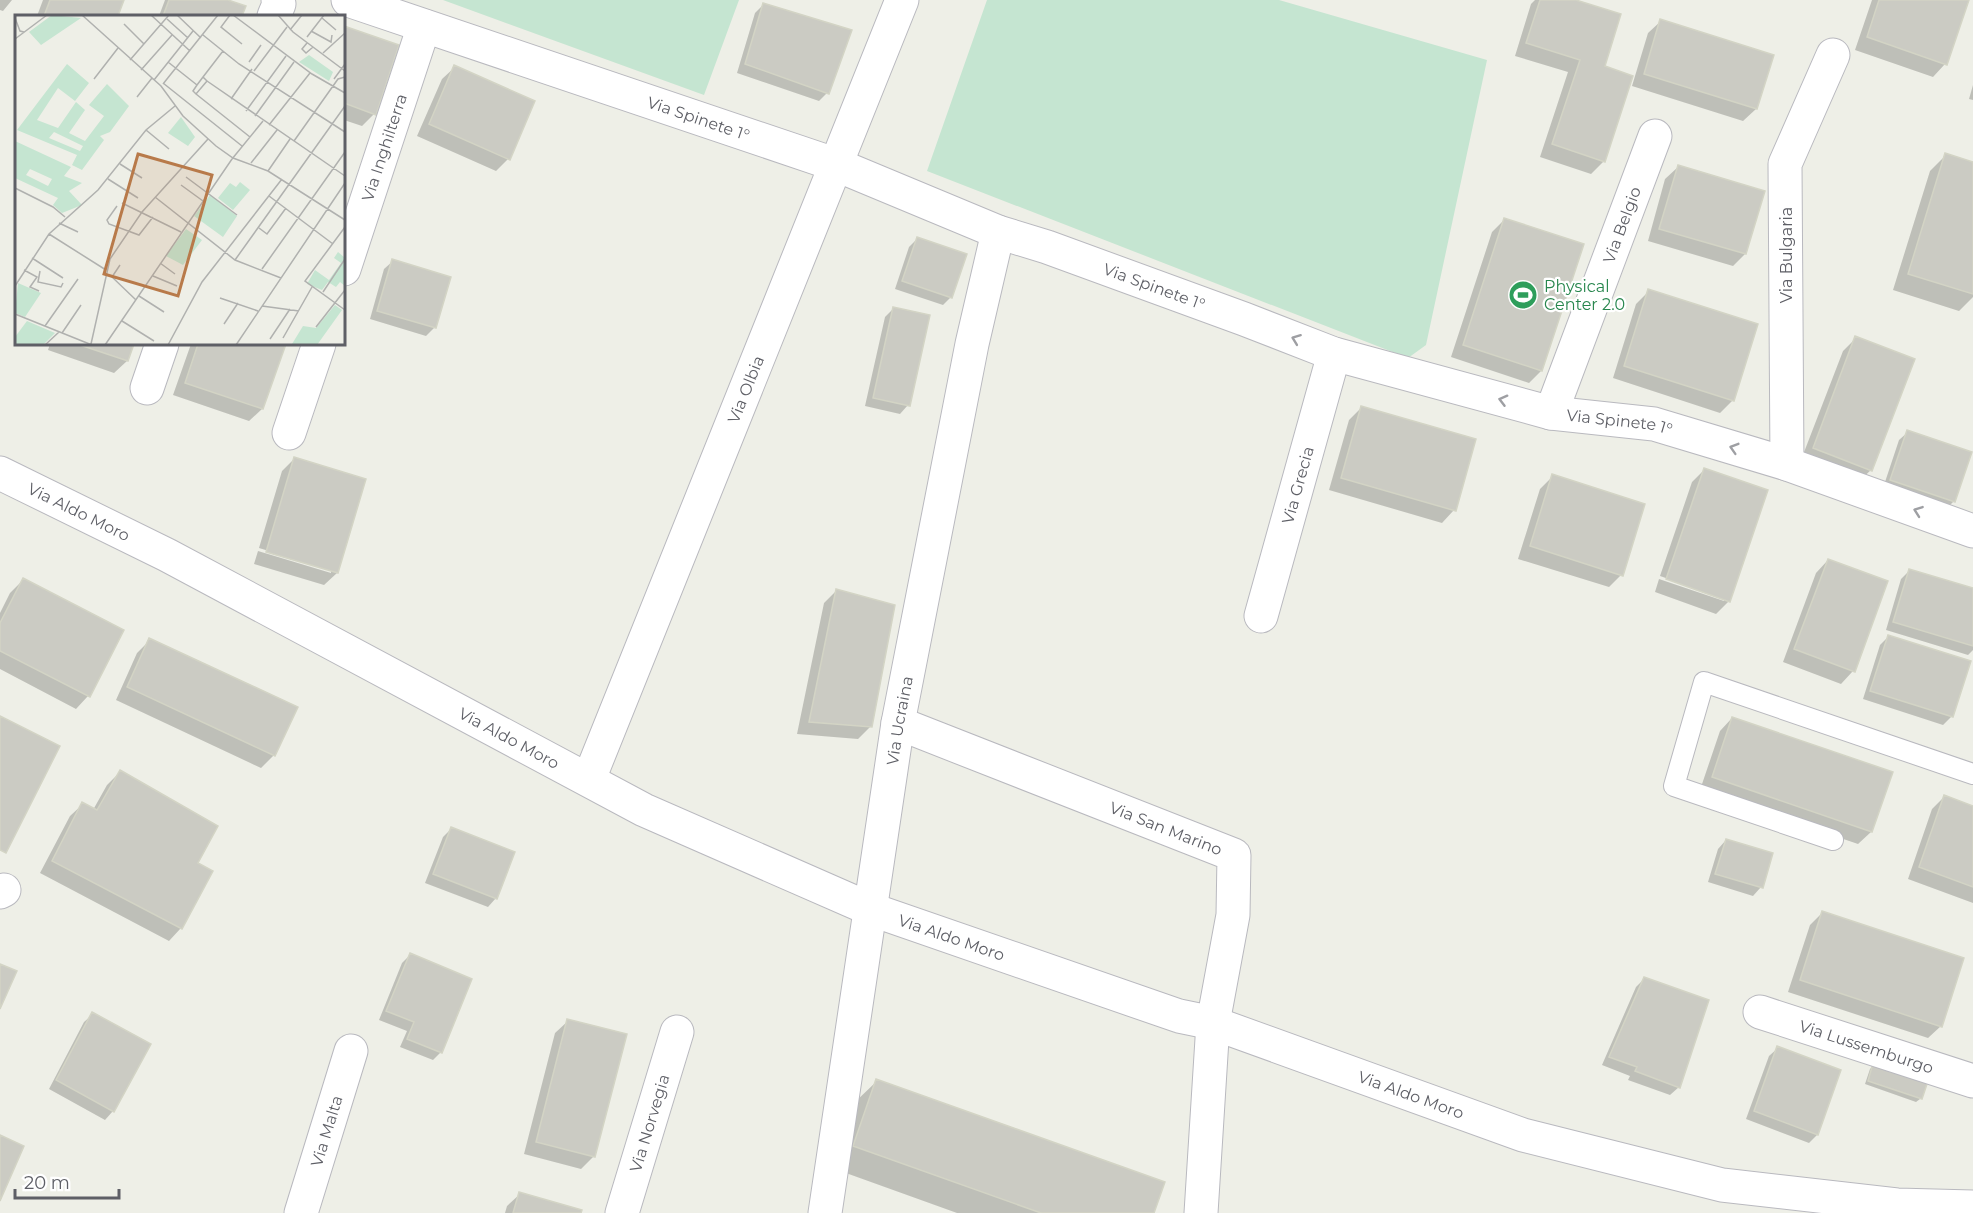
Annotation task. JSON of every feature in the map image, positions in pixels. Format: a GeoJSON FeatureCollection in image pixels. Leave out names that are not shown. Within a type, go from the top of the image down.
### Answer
{"type":"FeatureCollection","features":[{"type":"Feature","properties":{"kind":"street"},"geometry":{"type":"LineString","coordinates":[[274,15],[279,4],[278,0]]}},
{"type":"Feature","properties":{"kind":"street","name":"Via Spinete 1°"},"geometry":{"type":"LineString","coordinates":[[348,0],[837,165],[998,232],[1080,259],[1334,354],[1551,414],[1654,424],[1787,464],[1973,531]]}},
{"type":"Feature","properties":{"kind":"street","name":"Via Olbia"},"geometry":{"type":"LineString","coordinates":[[589,779],[902,0]]}},
{"type":"Feature","properties":{"kind":"street","name":"Via Inghilterra"},"geometry":{"type":"LineString","coordinates":[[345,266],[424,26]]}},
{"type":"Feature","properties":{"kind":"street","name":"Via Bulgaria"},"geometry":{"type":"LineString","coordinates":[[1787,464],[1785,164],[1833,55]]}},
{"type":"Feature","properties":{"kind":"street","name":"Via Belgio"},"geometry":{"type":"LineString","coordinates":[[1551,414],[1655,136]]}},
{"type":"Feature","properties":{"kind":"street","name":"Via Ucraina"},"geometry":{"type":"LineString","coordinates":[[825,1213],[898,723],[972,344],[998,232]]}},
{"type":"Feature","properties":{"kind":"street"},"geometry":{"type":"LineString","coordinates":[[147,388],[162,345]]}},
{"type":"Feature","properties":{"kind":"street"},"geometry":{"type":"LineString","coordinates":[[289,433],[319,345]]}},
{"type":"Feature","properties":{"kind":"street","name":"Via Grecia"},"geometry":{"type":"LineString","coordinates":[[1261,616],[1334,354]]}},
{"type":"Feature","properties":{"kind":"street","name":"Via Aldo Moro"},"geometry":{"type":"LineString","coordinates":[[0,473],[167,555],[644,810],[870,909],[1179,1016],[1213,1023],[1523,1135],[1722,1185],[1896,1209],[1973,1207]]}},
{"type":"Feature","properties":{"kind":"street","name":"Via San Marino"},"geometry":{"type":"LineString","coordinates":[[898,723],[1234,855],[1233,915],[1213,1023],[1201,1213]]}},
{"type":"Feature","properties":{"kind":"street","name":"Via Lussemburgo"},"geometry":{"type":"LineString","coordinates":[[1760,1012],[1973,1081]]}},
{"type":"Feature","properties":{"kind":"street","name":"Via Norvegia"},"geometry":{"type":"LineString","coordinates":[[622,1213],[677,1032]]}},
{"type":"Feature","properties":{"kind":"street","name":"Via Malta"},"geometry":{"type":"LineString","coordinates":[[302,1213],[351,1051]]}},
{"type":"Feature","properties":{"kind":"lane"},"geometry":{"type":"LineString","coordinates":[[1833,840],[1674,786],[1704,682],[1973,774]]}},
{"type":"Feature","properties":{"kind":"green space"},"geometry":{"type":"Polygon","coordinates":[[[443,0],[739,0],[704,95],[443,0]]]}},
{"type":"Feature","properties":{"kind":"green space"},"geometry":{"type":"Polygon","coordinates":[[[987,0],[1279,0],[1487,60],[1426,345],[1408,358],[927,171],[987,0]]]}},
{"type":"Feature","properties":{"kind":"building"},"geometry":{"type":"Polygon","coordinates":[[[50,0],[124,0],[118,15],[44,15],[50,0]]]}},
{"type":"Feature","properties":{"kind":"building"},"geometry":{"type":"Polygon","coordinates":[[[169,0],[228,0],[246,6],[242,15],[163,15],[169,0]]]}},
{"type":"Feature","properties":{"kind":"building"},"geometry":{"type":"Polygon","coordinates":[[[1540,0],[1576,0],[1621,14],[1605,66],[1633,76],[1605,162],[1552,144],[1580,60],[1526,43],[1540,0]]]}},
{"type":"Feature","properties":{"kind":"building"},"geometry":{"type":"Polygon","coordinates":[[[1879,0],[1969,0],[1947,65],[1867,37],[1879,0]]]}},
{"type":"Feature","properties":{"kind":"building"},"geometry":{"type":"Polygon","coordinates":[[[763,3],[852,30],[829,94],[745,64],[763,3]]]}},
{"type":"Feature","properties":{"kind":"building"},"geometry":{"type":"Polygon","coordinates":[[[1660,19],[1774,55],[1757,109],[1644,74],[1660,19]]]}},
{"type":"Feature","properties":{"kind":"building"},"geometry":{"type":"Polygon","coordinates":[[[345,26],[399,45],[376,115],[345,103],[345,26]]]}},
{"type":"Feature","properties":{"kind":"building"},"geometry":{"type":"Polygon","coordinates":[[[454,65],[535,101],[510,160],[429,124],[454,65]]]}},
{"type":"Feature","properties":{"kind":"building"},"geometry":{"type":"Polygon","coordinates":[[[1945,153],[1973,162],[1973,294],[1908,274],[1945,153]]]}},
{"type":"Feature","properties":{"kind":"building"},"geometry":{"type":"Polygon","coordinates":[[[1678,165],[1765,191],[1746,254],[1659,229],[1678,165]]]}},
{"type":"Feature","properties":{"kind":"building","name":"Physical Center 2.0"},"geometry":{"type":"Polygon","coordinates":[[[1504,218],[1584,244],[1542,371],[1463,345],[1504,218]]]}},
{"type":"Feature","properties":{"kind":"building"},"geometry":{"type":"Polygon","coordinates":[[[917,237],[967,254],[952,298],[902,281],[917,237]]]}},
{"type":"Feature","properties":{"kind":"building"},"geometry":{"type":"Polygon","coordinates":[[[392,259],[451,277],[436,328],[377,311],[392,259]]]}},
{"type":"Feature","properties":{"kind":"building"},"geometry":{"type":"Polygon","coordinates":[[[1648,289],[1758,324],[1734,401],[1624,366],[1648,289]]]}},
{"type":"Feature","properties":{"kind":"building"},"geometry":{"type":"Polygon","coordinates":[[[893,307],[930,315],[910,406],[873,398],[893,307]]]}},
{"type":"Feature","properties":{"kind":"building"},"geometry":{"type":"Polygon","coordinates":[[[1855,336],[1915,359],[1872,471],[1813,448],[1855,336]]]}},
{"type":"Feature","properties":{"kind":"building"},"geometry":{"type":"Polygon","coordinates":[[[80,345],[134,345],[128,361],[80,345]]]}},
{"type":"Feature","properties":{"kind":"building"},"geometry":{"type":"Polygon","coordinates":[[[198,345],[286,345],[263,409],[185,383],[198,345]]]}},
{"type":"Feature","properties":{"kind":"building"},"geometry":{"type":"Polygon","coordinates":[[[1361,406],[1476,439],[1456,511],[1341,478],[1361,406]]]}},
{"type":"Feature","properties":{"kind":"building"},"geometry":{"type":"Polygon","coordinates":[[[1907,430],[1972,452],[1955,502],[1890,480],[1907,430]]]}},
{"type":"Feature","properties":{"kind":"building"},"geometry":{"type":"Polygon","coordinates":[[[294,457],[366,479],[338,573],[266,552],[294,457]]]}},
{"type":"Feature","properties":{"kind":"building"},"geometry":{"type":"Polygon","coordinates":[[[1704,468],[1768,490],[1730,602],[1666,579],[1704,468]]]}},
{"type":"Feature","properties":{"kind":"building"},"geometry":{"type":"Polygon","coordinates":[[[1552,474],[1645,504],[1623,576],[1530,546],[1552,474]]]}},
{"type":"Feature","properties":{"kind":"building"},"geometry":{"type":"Polygon","coordinates":[[[1828,559],[1888,581],[1855,672],[1794,649],[1828,559]]]}},
{"type":"Feature","properties":{"kind":"building"},"geometry":{"type":"Polygon","coordinates":[[[1909,569],[1973,588],[1973,646],[1893,622],[1909,569]]]}},
{"type":"Feature","properties":{"kind":"building"},"geometry":{"type":"Polygon","coordinates":[[[23,578],[124,630],[90,697],[0,651],[0,623],[23,578]]]}},
{"type":"Feature","properties":{"kind":"building"},"geometry":{"type":"Polygon","coordinates":[[[836,589],[895,605],[872,727],[809,722],[836,589]]]}},
{"type":"Feature","properties":{"kind":"building"},"geometry":{"type":"Polygon","coordinates":[[[1888,635],[1971,661],[1953,717],[1870,691],[1888,635]]]}},
{"type":"Feature","properties":{"kind":"building"},"geometry":{"type":"Polygon","coordinates":[[[149,638],[298,707],[275,756],[127,687],[149,638]]]}},
{"type":"Feature","properties":{"kind":"building"},"geometry":{"type":"Polygon","coordinates":[[[0,716],[60,746],[6,853],[0,850],[0,716]]]}},
{"type":"Feature","properties":{"kind":"building"},"geometry":{"type":"Polygon","coordinates":[[[1732,717],[1893,772],[1872,832],[1712,777],[1732,717]]]}},
{"type":"Feature","properties":{"kind":"building"},"geometry":{"type":"Polygon","coordinates":[[[120,770],[218,826],[198,863],[213,871],[182,929],[52,861],[82,802],[97,810],[120,770]]]}},
{"type":"Feature","properties":{"kind":"building"},"geometry":{"type":"Polygon","coordinates":[[[1944,795],[1973,806],[1973,887],[1919,867],[1944,795]]]}},
{"type":"Feature","properties":{"kind":"building"},"geometry":{"type":"Polygon","coordinates":[[[451,827],[515,852],[497,899],[433,874],[451,827]]]}},
{"type":"Feature","properties":{"kind":"building"},"geometry":{"type":"Polygon","coordinates":[[[1726,839],[1773,853],[1763,888],[1715,874],[1726,839]]]}},
{"type":"Feature","properties":{"kind":"building"},"geometry":{"type":"Polygon","coordinates":[[[1822,911],[1964,958],[1942,1027],[1800,980],[1822,911]]]}},
{"type":"Feature","properties":{"kind":"building"},"geometry":{"type":"Polygon","coordinates":[[[410,953],[472,979],[442,1053],[407,1039],[414,1022],[386,1011],[410,953]]]}},
{"type":"Feature","properties":{"kind":"building"},"geometry":{"type":"Polygon","coordinates":[[[0,964],[17,971],[0,1009],[0,964]]]}},
{"type":"Feature","properties":{"kind":"building"},"geometry":{"type":"Polygon","coordinates":[[[1644,977],[1709,1000],[1680,1088],[1635,1071],[1637,1067],[1609,1057],[1644,977]]]}},
{"type":"Feature","properties":{"kind":"building"},"geometry":{"type":"Polygon","coordinates":[[[92,1012],[151,1044],[114,1112],[56,1080],[92,1012]]]}},
{"type":"Feature","properties":{"kind":"building"},"geometry":{"type":"Polygon","coordinates":[[[567,1019],[627,1034],[595,1157],[536,1142],[567,1019]]]}},
{"type":"Feature","properties":{"kind":"building"},"geometry":{"type":"Polygon","coordinates":[[[1777,1046],[1841,1070],[1818,1135],[1754,1111],[1777,1046]]]}},
{"type":"Feature","properties":{"kind":"building"},"geometry":{"type":"Polygon","coordinates":[[[1873,1063],[1928,1081],[1922,1099],[1868,1081],[1873,1063]]]}},
{"type":"Feature","properties":{"kind":"building"},"geometry":{"type":"Polygon","coordinates":[[[876,1079],[1165,1182],[1154,1213],[1041,1213],[853,1146],[876,1079]]]}},
{"type":"Feature","properties":{"kind":"building"},"geometry":{"type":"Polygon","coordinates":[[[0,1135],[24,1146],[0,1201],[0,1135]]]}},
{"type":"Feature","properties":{"kind":"building"},"geometry":{"type":"Polygon","coordinates":[[[519,1192],[582,1210],[581,1213],[513,1213],[519,1192]]]}},
{"type":"Feature","properties":{"kind":"place","name":"Physical Center 2.0"},"geometry":{"type":"Point","coordinates":[1523,295]}}]}
